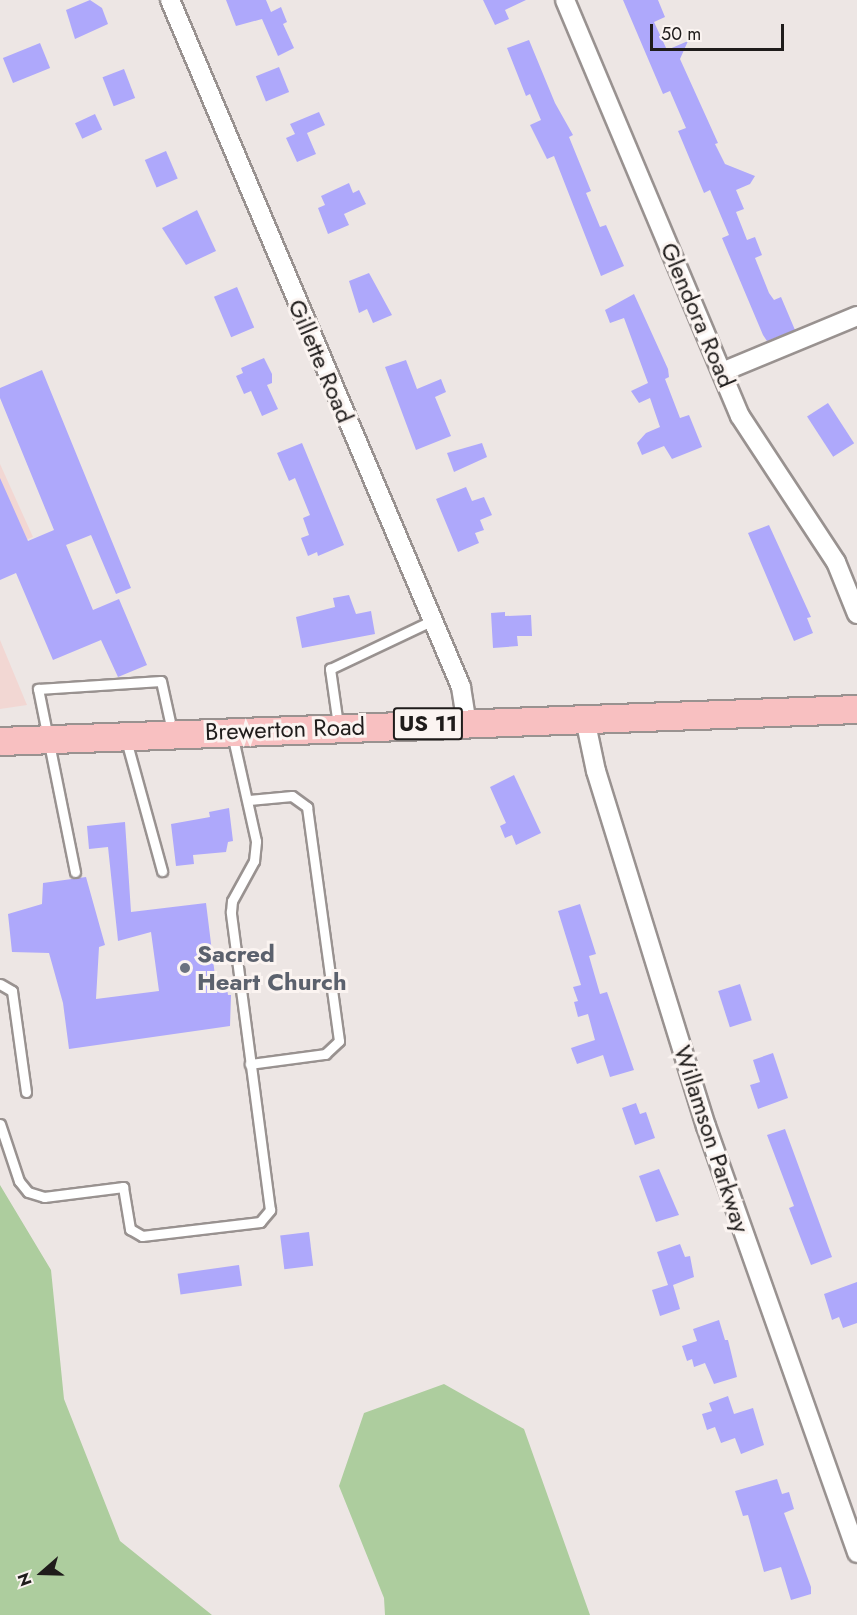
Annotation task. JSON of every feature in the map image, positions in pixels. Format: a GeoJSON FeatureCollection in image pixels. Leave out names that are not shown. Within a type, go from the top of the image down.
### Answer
{"type":"FeatureCollection","features":[{"type":"Feature","properties":{"kind":"main road","name":"Brewerton Road"},"geometry":{"type":"LineString","coordinates":[[0,741],[172,732],[857,709]]}},
{"type":"Feature","properties":{"kind":"street","name":"Gillette Road"},"geometry":{"type":"LineString","coordinates":[[170,0],[462,687],[467,723]]}},
{"type":"Feature","properties":{"kind":"street","name":"Glendora Road"},"geometry":{"type":"LineString","coordinates":[[566,0],[740,416],[770,466],[836,562],[857,615]]}},
{"type":"Feature","properties":{"kind":"street"},"geometry":{"type":"LineString","coordinates":[[722,372],[857,316]]}},
{"type":"Feature","properties":{"kind":"street","name":"Willamson Parkway"},"geometry":{"type":"LineString","coordinates":[[585,719],[596,771],[706,1126],[857,1553]]}},
{"type":"Feature","properties":{"kind":"lane"},"geometry":{"type":"LineString","coordinates":[[338,727],[330,669],[433,620]]}},
{"type":"Feature","properties":{"kind":"lane"},"geometry":{"type":"LineString","coordinates":[[75,872],[38,689],[161,681],[172,732]]}},
{"type":"Feature","properties":{"kind":"lane"},"geometry":{"type":"LineString","coordinates":[[0,1124],[19,1181],[28,1192],[44,1197],[123,1187],[130,1229],[142,1236],[260,1222],[270,1210],[231,912],[232,901],[254,861],[256,841],[249,800],[231,730]]}},
{"type":"Feature","properties":{"kind":"lane"},"geometry":{"type":"LineString","coordinates":[[124,735],[162,871]]}},
{"type":"Feature","properties":{"kind":"lane"},"geometry":{"type":"LineString","coordinates":[[249,800],[292,796],[307,807],[339,1041],[325,1054],[250,1064]]}},
{"type":"Feature","properties":{"kind":"lane"},"geometry":{"type":"LineString","coordinates":[[0,984],[12,990],[26,1092]]}},
{"type":"Feature","properties":{"kind":"shaded area"},"geometry":{"type":"Polygon","coordinates":[[[0,464],[33,537],[0,551],[0,464]]]}},
{"type":"Feature","properties":{"kind":"shaded area"},"geometry":{"type":"Polygon","coordinates":[[[0,640],[27,705],[0,709],[0,640]]]}},
{"type":"Feature","properties":{"kind":"green space"},"geometry":{"type":"Polygon","coordinates":[[[0,1185],[51,1270],[64,1399],[120,1541],[212,1615],[0,1615],[0,1185]]]}},
{"type":"Feature","properties":{"kind":"green space"},"geometry":{"type":"Polygon","coordinates":[[[444,1384],[524,1429],[590,1615],[385,1615],[384,1598],[339,1486],[364,1413],[444,1384]]]}},
{"type":"Feature","properties":{"kind":"building"},"geometry":{"type":"Polygon","coordinates":[[[90,0],[102,8],[108,24],[75,39],[66,10],[90,0]]]}},
{"type":"Feature","properties":{"kind":"building"},"geometry":{"type":"Polygon","coordinates":[[[226,0],[266,0],[271,12],[281,7],[287,22],[283,24],[294,48],[278,56],[262,19],[236,26],[226,0]]]}},
{"type":"Feature","properties":{"kind":"building"},"geometry":{"type":"Polygon","coordinates":[[[483,0],[526,0],[505,10],[509,19],[495,25],[483,0]]]}},
{"type":"Feature","properties":{"kind":"building"},"geometry":{"type":"Polygon","coordinates":[[[623,0],[658,0],[665,17],[654,22],[667,50],[688,41],[680,59],[718,143],[715,144],[725,164],[755,176],[750,184],[736,190],[744,209],[736,212],[747,240],[755,237],[762,255],[755,258],[769,293],[774,300],[781,297],[795,330],[767,341],[763,335],[722,238],[729,235],[710,190],[704,193],[678,131],[686,128],[670,91],[663,94],[623,0]]]}},
{"type":"Feature","properties":{"kind":"building"},"geometry":{"type":"Polygon","coordinates":[[[529,40],[555,103],[573,135],[569,137],[591,191],[586,193],[600,227],[606,225],[624,266],[601,276],[554,156],[547,159],[530,125],[541,120],[530,94],[526,96],[507,48],[529,40]]]}},
{"type":"Feature","properties":{"kind":"building"},"geometry":{"type":"Polygon","coordinates":[[[40,43],[50,68],[13,83],[3,58],[40,43]]]}},
{"type":"Feature","properties":{"kind":"building"},"geometry":{"type":"Polygon","coordinates":[[[279,67],[289,92],[266,101],[256,76],[279,67]]]}},
{"type":"Feature","properties":{"kind":"building"},"geometry":{"type":"Polygon","coordinates":[[[124,69],[135,98],[114,106],[103,77],[124,69]]]}},
{"type":"Feature","properties":{"kind":"building"},"geometry":{"type":"Polygon","coordinates":[[[319,112],[325,125],[307,133],[316,154],[297,162],[286,138],[295,134],[290,124],[319,112]]]}},
{"type":"Feature","properties":{"kind":"building"},"geometry":{"type":"Polygon","coordinates":[[[95,114],[102,129],[82,139],[75,123],[95,114]]]}},
{"type":"Feature","properties":{"kind":"building"},"geometry":{"type":"Polygon","coordinates":[[[166,151],[178,179],[157,188],[145,160],[166,151]]]}},
{"type":"Feature","properties":{"kind":"building"},"geometry":{"type":"Polygon","coordinates":[[[349,183],[353,193],[359,190],[366,204],[344,214],[349,225],[328,234],[318,208],[325,205],[321,196],[349,183]]]}},
{"type":"Feature","properties":{"kind":"building"},"geometry":{"type":"Polygon","coordinates":[[[197,210],[216,251],[186,265],[162,228],[197,210]]]}},
{"type":"Feature","properties":{"kind":"building"},"geometry":{"type":"Polygon","coordinates":[[[369,273],[392,315],[373,323],[367,309],[359,313],[349,281],[369,273]]]}},
{"type":"Feature","properties":{"kind":"building"},"geometry":{"type":"Polygon","coordinates":[[[237,287],[254,328],[231,337],[214,297],[237,287]]]}},
{"type":"Feature","properties":{"kind":"building"},"geometry":{"type":"Polygon","coordinates":[[[634,294],[668,369],[669,377],[665,379],[680,418],[689,415],[702,447],[672,459],[664,446],[642,455],[637,443],[646,433],[660,427],[650,398],[639,403],[631,391],[648,383],[624,318],[610,323],[605,310],[634,294]]]}},
{"type":"Feature","properties":{"kind":"building"},"geometry":{"type":"Polygon","coordinates":[[[264,358],[272,374],[272,383],[267,385],[278,409],[262,416],[251,391],[244,394],[236,376],[243,373],[241,368],[264,358]]]}},
{"type":"Feature","properties":{"kind":"building"},"geometry":{"type":"Polygon","coordinates":[[[406,360],[417,389],[441,379],[446,392],[435,397],[451,436],[416,450],[385,367],[406,360]]]}},
{"type":"Feature","properties":{"kind":"building"},"geometry":{"type":"Polygon","coordinates":[[[42,370],[131,588],[116,594],[91,535],[66,545],[93,610],[119,599],[147,665],[118,677],[101,640],[53,660],[16,573],[0,580],[0,478],[28,541],[54,530],[0,398],[0,388],[42,370]]]}},
{"type":"Feature","properties":{"kind":"building"},"geometry":{"type":"Polygon","coordinates":[[[828,403],[854,443],[833,457],[807,417],[828,403]]]}},
{"type":"Feature","properties":{"kind":"building"},"geometry":{"type":"Polygon","coordinates":[[[302,443],[344,545],[318,556],[317,552],[308,556],[301,538],[309,535],[303,518],[310,515],[295,478],[289,481],[277,453],[302,443]]]}},
{"type":"Feature","properties":{"kind":"building"},"geometry":{"type":"Polygon","coordinates":[[[482,443],[487,457],[454,472],[447,453],[482,443]]]}},
{"type":"Feature","properties":{"kind":"building"},"geometry":{"type":"Polygon","coordinates":[[[466,487],[472,501],[484,497],[492,515],[480,520],[484,530],[475,533],[479,543],[458,552],[436,499],[466,487]]]}},
{"type":"Feature","properties":{"kind":"building"},"geometry":{"type":"Polygon","coordinates":[[[769,525],[811,617],[807,618],[813,633],[794,641],[748,533],[769,525]]]}},
{"type":"Feature","properties":{"kind":"building"},"geometry":{"type":"Polygon","coordinates":[[[349,595],[356,614],[371,611],[375,634],[302,648],[296,617],[335,607],[333,598],[349,595]]]}},
{"type":"Feature","properties":{"kind":"building"},"geometry":{"type":"Polygon","coordinates":[[[505,612],[505,616],[531,615],[532,636],[517,636],[518,646],[493,648],[491,613],[505,612]]]}},
{"type":"Feature","properties":{"kind":"building"},"geometry":{"type":"Polygon","coordinates":[[[514,775],[541,833],[516,845],[512,835],[505,838],[500,826],[506,823],[490,787],[514,775]]]}},
{"type":"Feature","properties":{"kind":"building"},"geometry":{"type":"Polygon","coordinates":[[[229,808],[233,841],[228,842],[226,852],[193,855],[194,864],[176,866],[171,824],[210,817],[209,812],[229,808]]]}},
{"type":"Feature","properties":{"kind":"building","name":"Sacred Heart Church"},"geometry":{"type":"Polygon","coordinates":[[[125,822],[131,912],[206,903],[216,984],[226,982],[228,995],[231,995],[230,1026],[69,1049],[63,1003],[49,953],[12,952],[8,914],[42,904],[43,883],[86,877],[105,945],[99,947],[96,999],[159,991],[151,932],[118,941],[108,847],[89,849],[87,826],[125,822]]]}},
{"type":"Feature","properties":{"kind":"building"},"geometry":{"type":"Polygon","coordinates":[[[580,904],[596,954],[589,956],[600,994],[607,992],[634,1070],[610,1077],[603,1055],[577,1064],[571,1048],[595,1040],[588,1014],[578,1017],[574,1002],[578,1001],[573,987],[581,985],[558,911],[580,904]]]}},
{"type":"Feature","properties":{"kind":"building"},"geometry":{"type":"Polygon","coordinates":[[[740,984],[752,1020],[730,1027],[718,991],[740,984]]]}},
{"type":"Feature","properties":{"kind":"building"},"geometry":{"type":"Polygon","coordinates":[[[773,1053],[788,1098],[758,1109],[750,1085],[760,1082],[753,1060],[773,1053]]]}},
{"type":"Feature","properties":{"kind":"building"},"geometry":{"type":"Polygon","coordinates":[[[636,1103],[640,1114],[646,1112],[655,1138],[635,1145],[622,1108],[636,1103]]]}},
{"type":"Feature","properties":{"kind":"building"},"geometry":{"type":"Polygon","coordinates":[[[785,1129],[832,1257],[811,1265],[789,1208],[794,1206],[767,1135],[785,1129]]]}},
{"type":"Feature","properties":{"kind":"building"},"geometry":{"type":"Polygon","coordinates":[[[659,1169],[679,1215],[656,1222],[639,1176],[659,1169]]]}},
{"type":"Feature","properties":{"kind":"building"},"geometry":{"type":"Polygon","coordinates":[[[309,1232],[313,1266],[284,1269],[280,1236],[309,1232]]]}},
{"type":"Feature","properties":{"kind":"building"},"geometry":{"type":"Polygon","coordinates":[[[680,1244],[685,1257],[690,1256],[694,1277],[673,1285],[680,1309],[660,1316],[652,1290],[668,1285],[657,1252],[680,1244]]]}},
{"type":"Feature","properties":{"kind":"building"},"geometry":{"type":"Polygon","coordinates":[[[239,1265],[242,1286],[181,1294],[178,1274],[239,1265]]]}},
{"type":"Feature","properties":{"kind":"building"},"geometry":{"type":"Polygon","coordinates":[[[857,1282],[857,1323],[843,1328],[839,1317],[832,1320],[824,1294],[857,1282]]]}},
{"type":"Feature","properties":{"kind":"building"},"geometry":{"type":"Polygon","coordinates":[[[719,1320],[725,1340],[728,1340],[737,1377],[714,1384],[705,1363],[694,1367],[692,1359],[687,1361],[682,1346],[697,1341],[693,1329],[719,1320]]]}},
{"type":"Feature","properties":{"kind":"building"},"geometry":{"type":"Polygon","coordinates":[[[728,1396],[734,1414],[753,1408],[764,1445],[741,1454],[735,1438],[721,1443],[715,1427],[707,1430],[702,1414],[712,1411],[709,1403],[728,1396]]]}},
{"type":"Feature","properties":{"kind":"building"},"geometry":{"type":"Polygon","coordinates":[[[777,1479],[782,1494],[789,1492],[794,1509],[784,1513],[811,1587],[811,1594],[791,1600],[781,1567],[764,1572],[748,1515],[743,1516],[735,1491],[777,1479]]]}},
{"type":"Feature","properties":{"kind":"place","name":"Sacred Heart Church"},"geometry":{"type":"Point","coordinates":[185,968]}}]}
